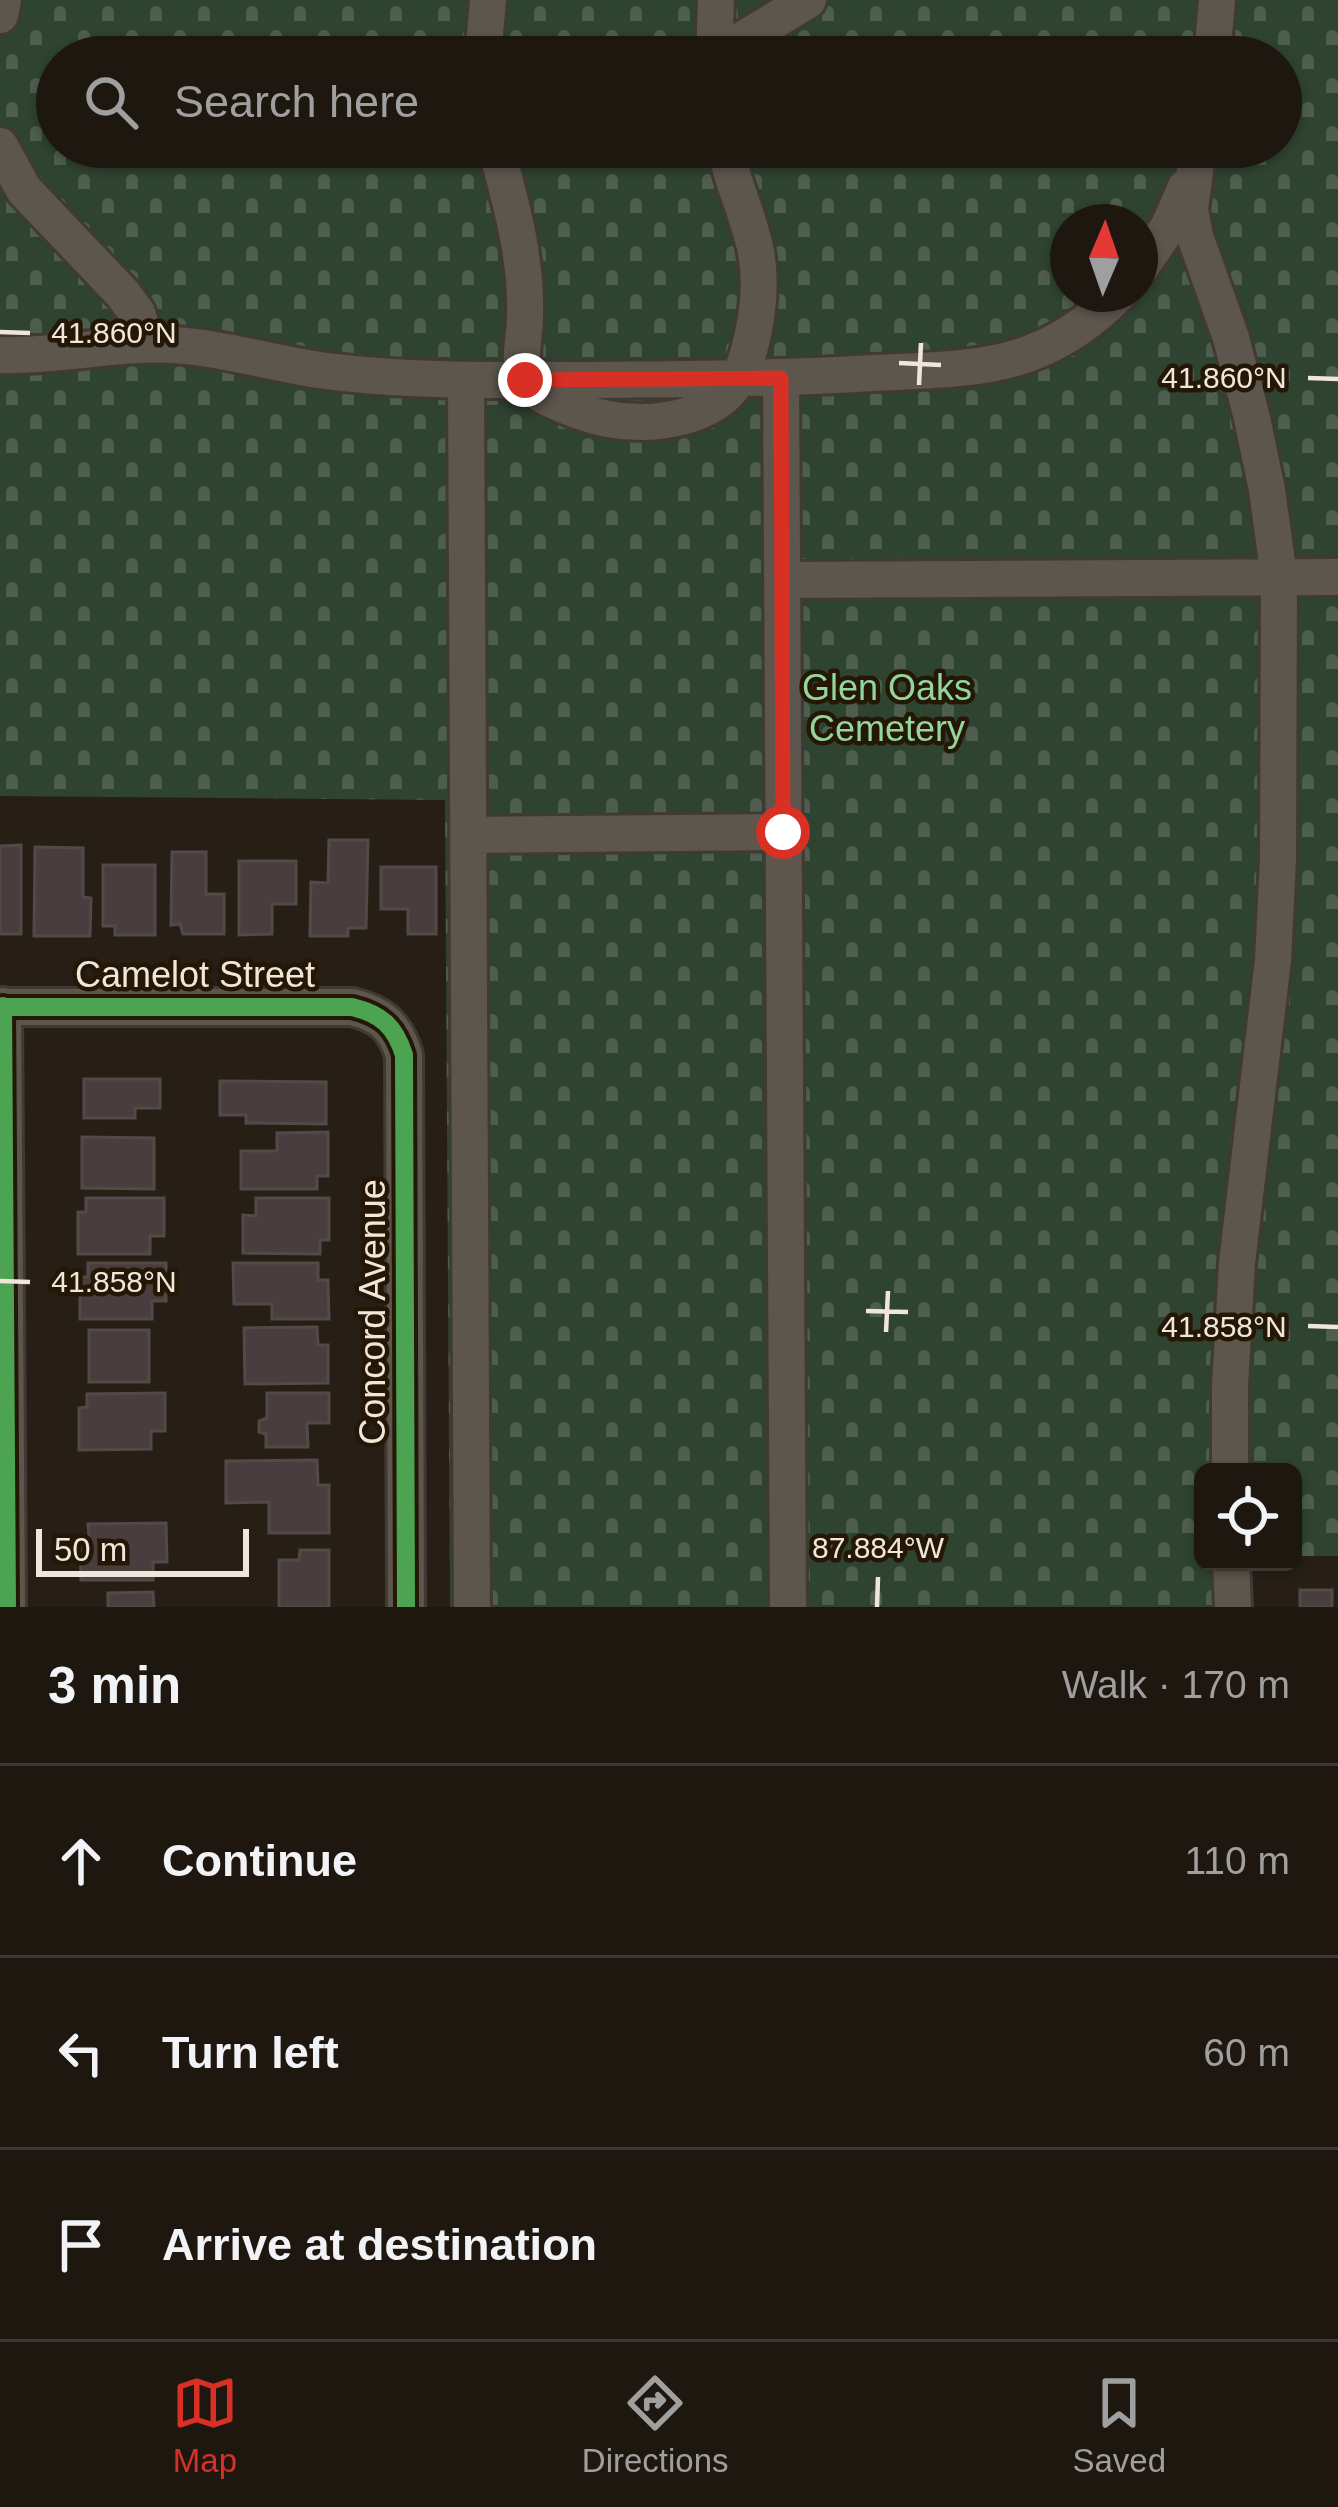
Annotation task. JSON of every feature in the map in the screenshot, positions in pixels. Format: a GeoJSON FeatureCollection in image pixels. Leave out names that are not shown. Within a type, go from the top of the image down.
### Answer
{"type":"FeatureCollection","features":[{"type":"Feature","properties":{"kind":"street"},"geometry":{"type":"LineString","coordinates":[[0,14],[3,0]]}},
{"type":"Feature","properties":{"kind":"street"},"geometry":{"type":"LineString","coordinates":[[485,36],[488,0]]}},
{"type":"Feature","properties":{"kind":"street"},"geometry":{"type":"LineString","coordinates":[[715,36],[716,0]]}},
{"type":"Feature","properties":{"kind":"street"},"geometry":{"type":"LineString","coordinates":[[749,36],[808,0]]}},
{"type":"Feature","properties":{"kind":"street"},"geometry":{"type":"LineString","coordinates":[[1214,36],[1217,0]]}},
{"type":"Feature","properties":{"kind":"street"},"geometry":{"type":"LineString","coordinates":[[0,146],[24,190],[123,293],[137,313],[147,344]]}},
{"type":"Feature","properties":{"kind":"street"},"geometry":{"type":"LineString","coordinates":[[502,168],[524,268],[525,380]]}},
{"type":"Feature","properties":{"kind":"street"},"geometry":{"type":"LineString","coordinates":[[731,168],[750,226],[759,283],[754,326],[738,379]]}},
{"type":"Feature","properties":{"kind":"street"},"geometry":{"type":"LineString","coordinates":[[1158,242],[1192,168]]}},
{"type":"Feature","properties":{"kind":"street"},"geometry":{"type":"LineString","coordinates":[[1195,168],[1190,210],[1195,236],[1231,338],[1252,418],[1279,577],[1273,960],[1238,1264],[1230,1463]]}},
{"type":"Feature","properties":{"kind":"street"},"geometry":{"type":"LineString","coordinates":[[0,355],[147,344],[179,345],[337,372],[466,380],[781,378],[988,364],[1026,355],[1062,339],[1100,312]]}},
{"type":"Feature","properties":{"kind":"street"},"geometry":{"type":"LineString","coordinates":[[781,378],[788,1607]]}},
{"type":"Feature","properties":{"kind":"street"},"geometry":{"type":"LineString","coordinates":[[466,380],[472,1607]]}},
{"type":"Feature","properties":{"kind":"street"},"geometry":{"type":"LineString","coordinates":[[782,580],[1338,577]]}},
{"type":"Feature","properties":{"kind":"street"},"geometry":{"type":"LineString","coordinates":[[468,836],[783,832]]}},
{"type":"Feature","properties":{"kind":"street"},"geometry":{"type":"LineString","coordinates":[[2,1006],[7,1607]]}},
{"type":"Feature","properties":{"kind":"street","name":"Camelot Street"},"geometry":{"type":"LineString","coordinates":[[2,1006],[352,1007],[387,1021]]}},
{"type":"Feature","properties":{"kind":"street","name":"Concord Avenue"},"geometry":{"type":"LineString","coordinates":[[387,1021],[404,1054],[406,1607]]}},
{"type":"Feature","properties":{"kind":"street"},"geometry":{"type":"LineString","coordinates":[[1231,1571],[1233,1607]]}},
{"type":"Feature","properties":{"kind":"green space","name":"Glen Oaks Cemetery"},"geometry":{"type":"Polygon","coordinates":[[[0,0],[1338,0],[1338,1556],[1302,1556],[1302,1463],[1194,1463],[1194,1571],[1250,1571],[1251,1607],[450,1607],[445,800],[0,796],[0,0]]]}},
{"type":"Feature","properties":{"kind":"building"},"geometry":{"type":"Polygon","coordinates":[[[329,840],[368,840],[366,928],[348,928],[348,936],[310,936],[311,882],[328,883],[329,840]]]}},
{"type":"Feature","properties":{"kind":"building"},"geometry":{"type":"Polygon","coordinates":[[[21,845],[21,934],[0,934],[0,846],[21,845]]]}},
{"type":"Feature","properties":{"kind":"building"},"geometry":{"type":"Polygon","coordinates":[[[35,847],[83,848],[83,897],[91,898],[90,936],[34,936],[35,847]]]}},
{"type":"Feature","properties":{"kind":"building"},"geometry":{"type":"Polygon","coordinates":[[[172,852],[206,852],[206,894],[224,894],[224,934],[183,934],[180,924],[171,925],[172,852]]]}},
{"type":"Feature","properties":{"kind":"building"},"geometry":{"type":"Polygon","coordinates":[[[239,861],[296,861],[296,904],[272,904],[272,934],[239,935],[239,861]]]}},
{"type":"Feature","properties":{"kind":"building"},"geometry":{"type":"Polygon","coordinates":[[[103,865],[155,865],[155,935],[115,935],[115,926],[103,926],[103,865]]]}},
{"type":"Feature","properties":{"kind":"building"},"geometry":{"type":"Polygon","coordinates":[[[381,867],[436,867],[436,934],[408,934],[408,909],[381,909],[381,867]]]}},
{"type":"Feature","properties":{"kind":"building"},"geometry":{"type":"Polygon","coordinates":[[[84,1079],[160,1079],[160,1108],[135,1108],[135,1118],[84,1118],[84,1079]]]}},
{"type":"Feature","properties":{"kind":"building"},"geometry":{"type":"Polygon","coordinates":[[[220,1081],[326,1082],[326,1124],[246,1123],[246,1115],[220,1115],[220,1081]]]}},
{"type":"Feature","properties":{"kind":"building"},"geometry":{"type":"Polygon","coordinates":[[[328,1132],[328,1176],[317,1176],[317,1189],[241,1189],[241,1151],[277,1151],[277,1133],[328,1132]]]}},
{"type":"Feature","properties":{"kind":"building"},"geometry":{"type":"Polygon","coordinates":[[[82,1137],[154,1138],[154,1189],[82,1188],[82,1137]]]}},
{"type":"Feature","properties":{"kind":"building"},"geometry":{"type":"Polygon","coordinates":[[[86,1198],[164,1198],[164,1236],[150,1236],[150,1254],[78,1254],[78,1212],[86,1212],[86,1198]]]}},
{"type":"Feature","properties":{"kind":"building"},"geometry":{"type":"Polygon","coordinates":[[[256,1198],[329,1198],[329,1240],[320,1240],[320,1254],[243,1253],[243,1215],[256,1216],[256,1198]]]}},
{"type":"Feature","properties":{"kind":"building"},"geometry":{"type":"Polygon","coordinates":[[[88,1263],[166,1263],[166,1301],[152,1301],[152,1319],[80,1319],[80,1277],[88,1277],[88,1263]]]}},
{"type":"Feature","properties":{"kind":"building"},"geometry":{"type":"Polygon","coordinates":[[[233,1263],[318,1263],[318,1280],[328,1280],[329,1319],[272,1319],[272,1304],[234,1304],[233,1263]]]}},
{"type":"Feature","properties":{"kind":"building"},"geometry":{"type":"Polygon","coordinates":[[[317,1327],[318,1345],[328,1345],[328,1383],[245,1384],[244,1328],[317,1327]]]}},
{"type":"Feature","properties":{"kind":"building"},"geometry":{"type":"Polygon","coordinates":[[[89,1330],[149,1330],[149,1382],[89,1382],[89,1330]]]}},
{"type":"Feature","properties":{"kind":"building"},"geometry":{"type":"Polygon","coordinates":[[[165,1393],[165,1431],[151,1431],[151,1449],[79,1450],[79,1408],[87,1407],[87,1394],[165,1393]]]}},
{"type":"Feature","properties":{"kind":"building"},"geometry":{"type":"Polygon","coordinates":[[[267,1393],[329,1393],[329,1423],[307,1423],[308,1447],[266,1447],[259,1421],[267,1418],[267,1393]]]}},
{"type":"Feature","properties":{"kind":"building"},"geometry":{"type":"Polygon","coordinates":[[[317,1460],[318,1485],[329,1485],[329,1533],[269,1533],[269,1502],[226,1503],[226,1461],[317,1460]]]}},
{"type":"Feature","properties":{"kind":"building"},"geometry":{"type":"Polygon","coordinates":[[[166,1523],[167,1562],[153,1562],[153,1580],[81,1580],[80,1538],[89,1538],[88,1524],[166,1523]]]}},
{"type":"Feature","properties":{"kind":"building"},"geometry":{"type":"Polygon","coordinates":[[[300,1550],[329,1550],[329,1607],[279,1607],[279,1560],[299,1560],[300,1550]]]}},
{"type":"Feature","properties":{"kind":"building"},"geometry":{"type":"Polygon","coordinates":[[[1300,1590],[1332,1590],[1332,1607],[1300,1607],[1300,1590]]]}},
{"type":"Feature","properties":{"kind":"building"},"geometry":{"type":"Polygon","coordinates":[[[153,1592],[154,1607],[108,1607],[108,1593],[153,1592]]]}},
{"type":"Feature","properties":{"kind":"cycle path"},"geometry":{"type":"LineString","coordinates":[[3,1006],[7,1607]]}},
{"type":"Feature","properties":{"kind":"cycle path"},"geometry":{"type":"LineString","coordinates":[[0,1007],[352,1007],[379,1018],[396,1036],[404,1055],[406,1607]]}},
{"type":"Feature","properties":{"kind":"route"},"geometry":{"type":"LineString","coordinates":[[525,380],[781,378],[783,832]]}}]}
